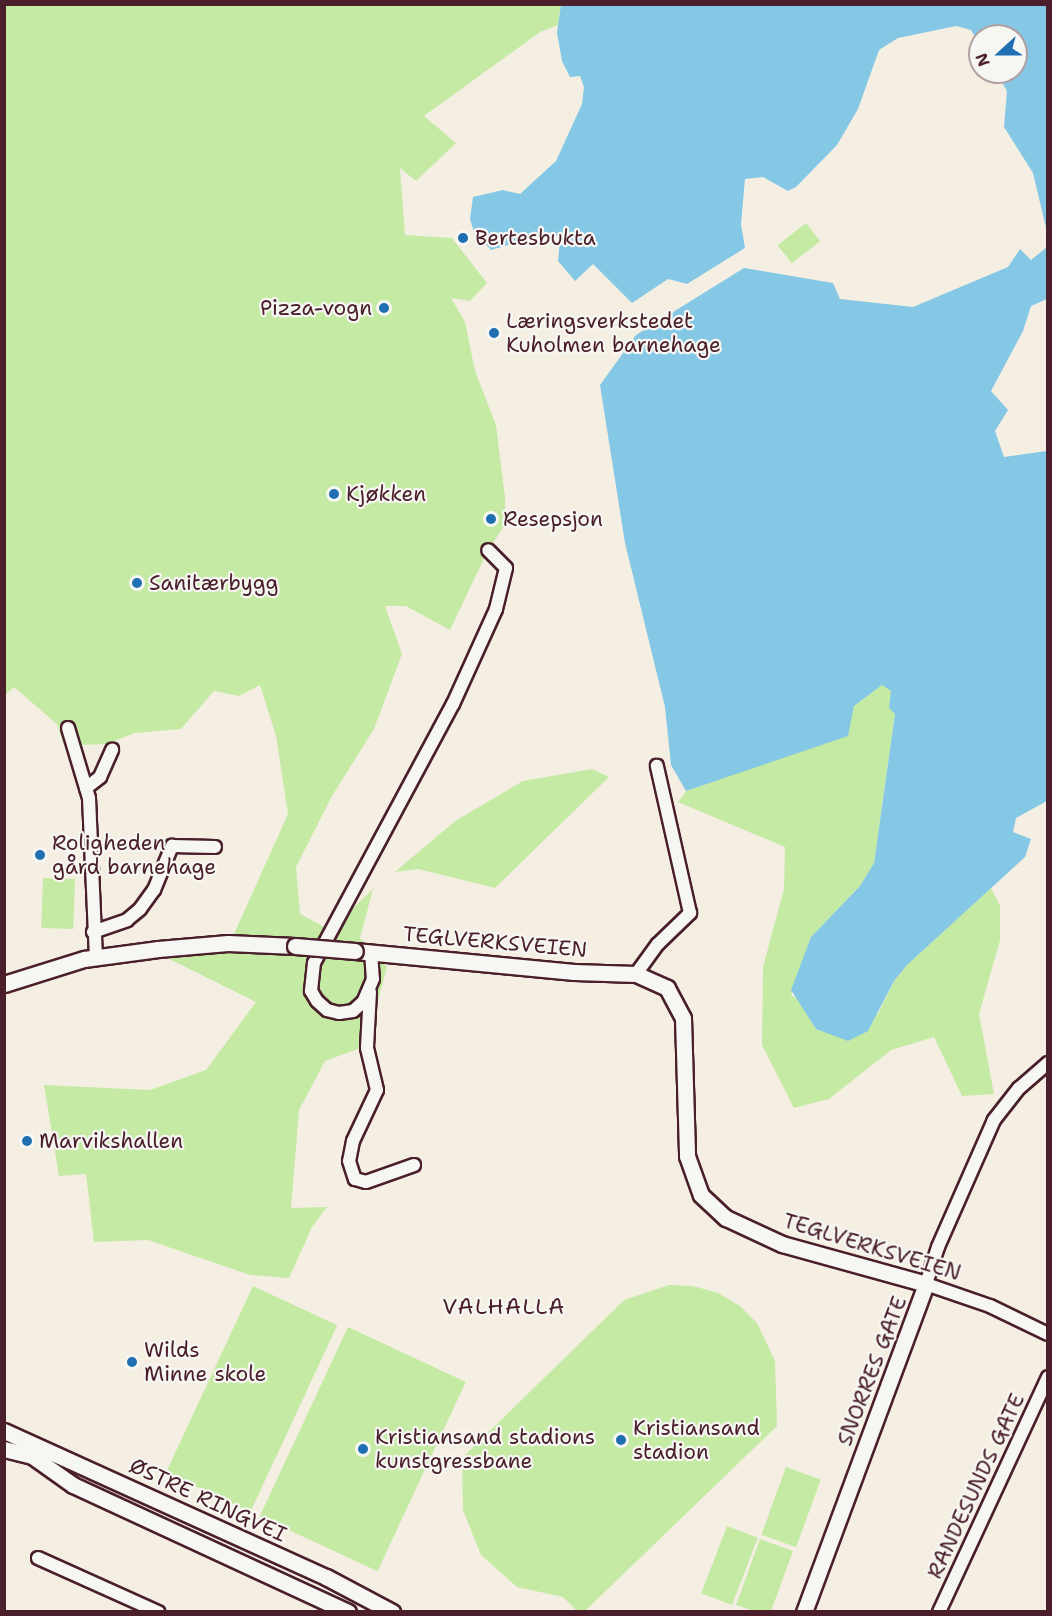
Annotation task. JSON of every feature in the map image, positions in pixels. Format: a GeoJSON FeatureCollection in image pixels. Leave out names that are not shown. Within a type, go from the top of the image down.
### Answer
{"type":"FeatureCollection","features":[{"type":"Feature","properties":{"kind":"street"},"geometry":{"type":"LineString","coordinates":[[370,992],[353,1011],[327,1010],[311,991],[312,970],[480,649],[496,609],[506,568],[488,550]]}},
{"type":"Feature","properties":{"kind":"street"},"geometry":{"type":"LineString","coordinates":[[68,728],[86,788],[92,838],[93,932],[96,957]]}},
{"type":"Feature","properties":{"kind":"street"},"geometry":{"type":"LineString","coordinates":[[86,788],[100,777],[112,750]]}},
{"type":"Feature","properties":{"kind":"street"},"geometry":{"type":"LineString","coordinates":[[636,974],[658,944],[690,913],[657,766]]}},
{"type":"Feature","properties":{"kind":"street"},"geometry":{"type":"LineString","coordinates":[[93,932],[127,920],[140,909],[154,890],[172,846],[215,847]]}},
{"type":"Feature","properties":{"kind":"street","name":"TEGLVERKSVEIEN"},"geometry":{"type":"LineString","coordinates":[[4,984],[96,957],[206,944],[295,946],[574,972],[636,974],[673,994],[683,1018],[687,1156],[694,1182],[706,1201],[743,1227],[803,1253],[926,1284],[990,1306],[1047,1334]]}},
{"type":"Feature","properties":{"kind":"street","name":"TEGLVERKSVEIEN"},"geometry":{"type":"LineString","coordinates":[[371,952],[372,1004],[366,1030],[370,1061],[378,1090],[349,1155],[355,1179],[381,1179],[414,1165]]}},
{"type":"Feature","properties":{"kind":"street","name":"SNORRES GATE"},"geometry":{"type":"LineString","coordinates":[[804,1611],[938,1247],[994,1120],[1019,1089],[1047,1063]]}},
{"type":"Feature","properties":{"kind":"street","name":"RANDESUNDS GATE"},"geometry":{"type":"LineString","coordinates":[[939,1611],[1047,1377]]}},
{"type":"Feature","properties":{"kind":"street","name":"ØSTRE RINGVEI"},"geometry":{"type":"LineString","coordinates":[[4,1431],[326,1577],[392,1611]]}},
{"type":"Feature","properties":{"kind":"street","name":"ØSTRE RINGVEI"},"geometry":{"type":"LineString","coordinates":[[4,1449],[32,1456],[74,1485],[348,1611]]}},
{"type":"Feature","properties":{"kind":"street"},"geometry":{"type":"LineString","coordinates":[[38,1558],[158,1611]]}},
{"type":"Feature","properties":{"kind":"green space"},"geometry":{"type":"Polygon","coordinates":[[[5,5],[561,5],[558,25],[540,32],[424,116],[456,143],[416,181],[400,168],[405,235],[452,238],[487,283],[470,301],[451,298],[465,322],[475,371],[496,425],[505,497],[505,525],[488,550],[450,630],[406,606],[385,606],[402,654],[374,729],[332,796],[296,867],[300,914],[330,930],[373,889],[360,938],[387,967],[366,1046],[325,1061],[299,1110],[291,1208],[327,1207],[312,1227],[289,1278],[250,1275],[148,1240],[94,1242],[86,1174],[59,1176],[44,1085],[150,1090],[206,1070],[256,1002],[149,949],[229,945],[288,814],[276,736],[260,685],[239,696],[214,691],[181,729],[135,733],[106,744],[81,745],[72,740],[63,743],[57,724],[14,687],[5,695],[5,5]]]}},
{"type":"Feature","properties":{"kind":"green space"},"geometry":{"type":"Polygon","coordinates":[[[806,223],[820,241],[792,263],[778,245],[806,223]]]}},
{"type":"Feature","properties":{"kind":"green space"},"geometry":{"type":"Polygon","coordinates":[[[882,685],[892,691],[889,708],[895,713],[874,863],[860,886],[811,937],[791,996],[878,1014],[894,981],[907,965],[991,888],[1000,906],[1000,940],[979,1014],[994,1094],[962,1096],[934,1037],[891,1050],[829,1099],[794,1108],[762,1045],[763,967],[784,889],[785,847],[678,802],[687,790],[849,715],[854,706],[882,685]]]}},
{"type":"Feature","properties":{"kind":"green space"},"geometry":{"type":"Polygon","coordinates":[[[592,769],[609,777],[495,888],[418,869],[395,872],[455,821],[523,781],[592,769]]]}},
{"type":"Feature","properties":{"kind":"green space"},"geometry":{"type":"Polygon","coordinates":[[[43,878],[75,879],[73,929],[41,928],[43,878]]]}},
{"type":"Feature","properties":{"kind":"green space"},"geometry":{"type":"Polygon","coordinates":[[[669,1285],[693,1286],[718,1293],[740,1306],[757,1323],[775,1361],[777,1426],[585,1611],[577,1611],[563,1597],[517,1587],[481,1555],[463,1510],[462,1458],[624,1300],[669,1285]]]}},
{"type":"Feature","properties":{"kind":"green space"},"geometry":{"type":"Polygon","coordinates":[[[253,1286],[337,1325],[250,1512],[166,1473],[253,1286]]]}},
{"type":"Feature","properties":{"kind":"green space","name":"Kristiansand stadions kunstgressbane"},"geometry":{"type":"Polygon","coordinates":[[[348,1327],[466,1382],[377,1571],[260,1516],[348,1327]]]}},
{"type":"Feature","properties":{"kind":"green space"},"geometry":{"type":"Polygon","coordinates":[[[786,1467],[821,1480],[796,1547],[761,1535],[786,1467]]]}},
{"type":"Feature","properties":{"kind":"green space"},"geometry":{"type":"Polygon","coordinates":[[[727,1526],[758,1538],[732,1605],[701,1593],[727,1526]]]}},
{"type":"Feature","properties":{"kind":"green space"},"geometry":{"type":"Polygon","coordinates":[[[760,1539],[793,1551],[771,1611],[754,1611],[736,1605],[760,1539]]]}},
{"type":"Feature","properties":{"kind":"water"},"geometry":{"type":"Polygon","coordinates":[[[561,4],[1047,5],[1047,232],[1033,173],[1004,127],[1007,91],[1003,84],[1028,84],[1028,24],[968,24],[968,29],[956,26],[898,38],[879,50],[858,109],[837,145],[796,187],[788,191],[763,177],[745,179],[741,224],[745,248],[687,284],[668,279],[632,303],[593,264],[575,281],[558,261],[560,240],[553,232],[491,250],[474,232],[470,219],[473,197],[503,190],[520,194],[556,161],[582,104],[584,87],[580,76],[570,77],[562,61],[557,33],[561,4]]]}},
{"type":"Feature","properties":{"kind":"water"},"geometry":{"type":"Polygon","coordinates":[[[1047,247],[1047,299],[1031,306],[1023,331],[991,391],[1008,410],[995,431],[1004,457],[1047,451],[1047,801],[1016,818],[1013,832],[1031,839],[1025,857],[907,965],[894,981],[868,1031],[848,1041],[816,1029],[791,990],[811,937],[860,886],[874,863],[895,714],[889,708],[891,691],[882,685],[854,706],[848,736],[686,791],[671,765],[665,707],[625,543],[600,385],[636,335],[744,268],[833,283],[840,299],[913,307],[1008,267],[1020,249],[1031,260],[1047,247]]]}},
{"type":"Feature","properties":{"kind":"place","name":"Bertesbukta"},"geometry":{"type":"Point","coordinates":[463,238]}},
{"type":"Feature","properties":{"kind":"place","name":"Pizza-vogn"},"geometry":{"type":"Point","coordinates":[384,308]}},
{"type":"Feature","properties":{"kind":"place","name":"Læringsverkstedet Kuholmen barnehage"},"geometry":{"type":"Point","coordinates":[494,333]}},
{"type":"Feature","properties":{"kind":"place","name":"Kjøkken"},"geometry":{"type":"Point","coordinates":[334,494]}},
{"type":"Feature","properties":{"kind":"place","name":"Resepsjon"},"geometry":{"type":"Point","coordinates":[491,519]}},
{"type":"Feature","properties":{"kind":"place","name":"Sanitærbygg"},"geometry":{"type":"Point","coordinates":[137,583]}},
{"type":"Feature","properties":{"kind":"place","name":"Roligheden gård barnehage"},"geometry":{"type":"Point","coordinates":[40,855]}},
{"type":"Feature","properties":{"kind":"place","name":"Marvikshallen"},"geometry":{"type":"Point","coordinates":[27,1141]}},
{"type":"Feature","properties":{"kind":"place","name":"Wilds Minne skole"},"geometry":{"type":"Point","coordinates":[132,1362]}},
{"type":"Feature","properties":{"kind":"place","name":"Kristiansand stadion"},"geometry":{"type":"Point","coordinates":[621,1440]}},
{"type":"Feature","properties":{"kind":"place","name":"Kristiansand stadions kunstgressbane"},"geometry":{"type":"Point","coordinates":[363,1449]}},
{"type":"Feature","properties":{"kind":"district","name":"VALHALLA"},"geometry":{"type":"Point","coordinates":[504,1307]}}]}
